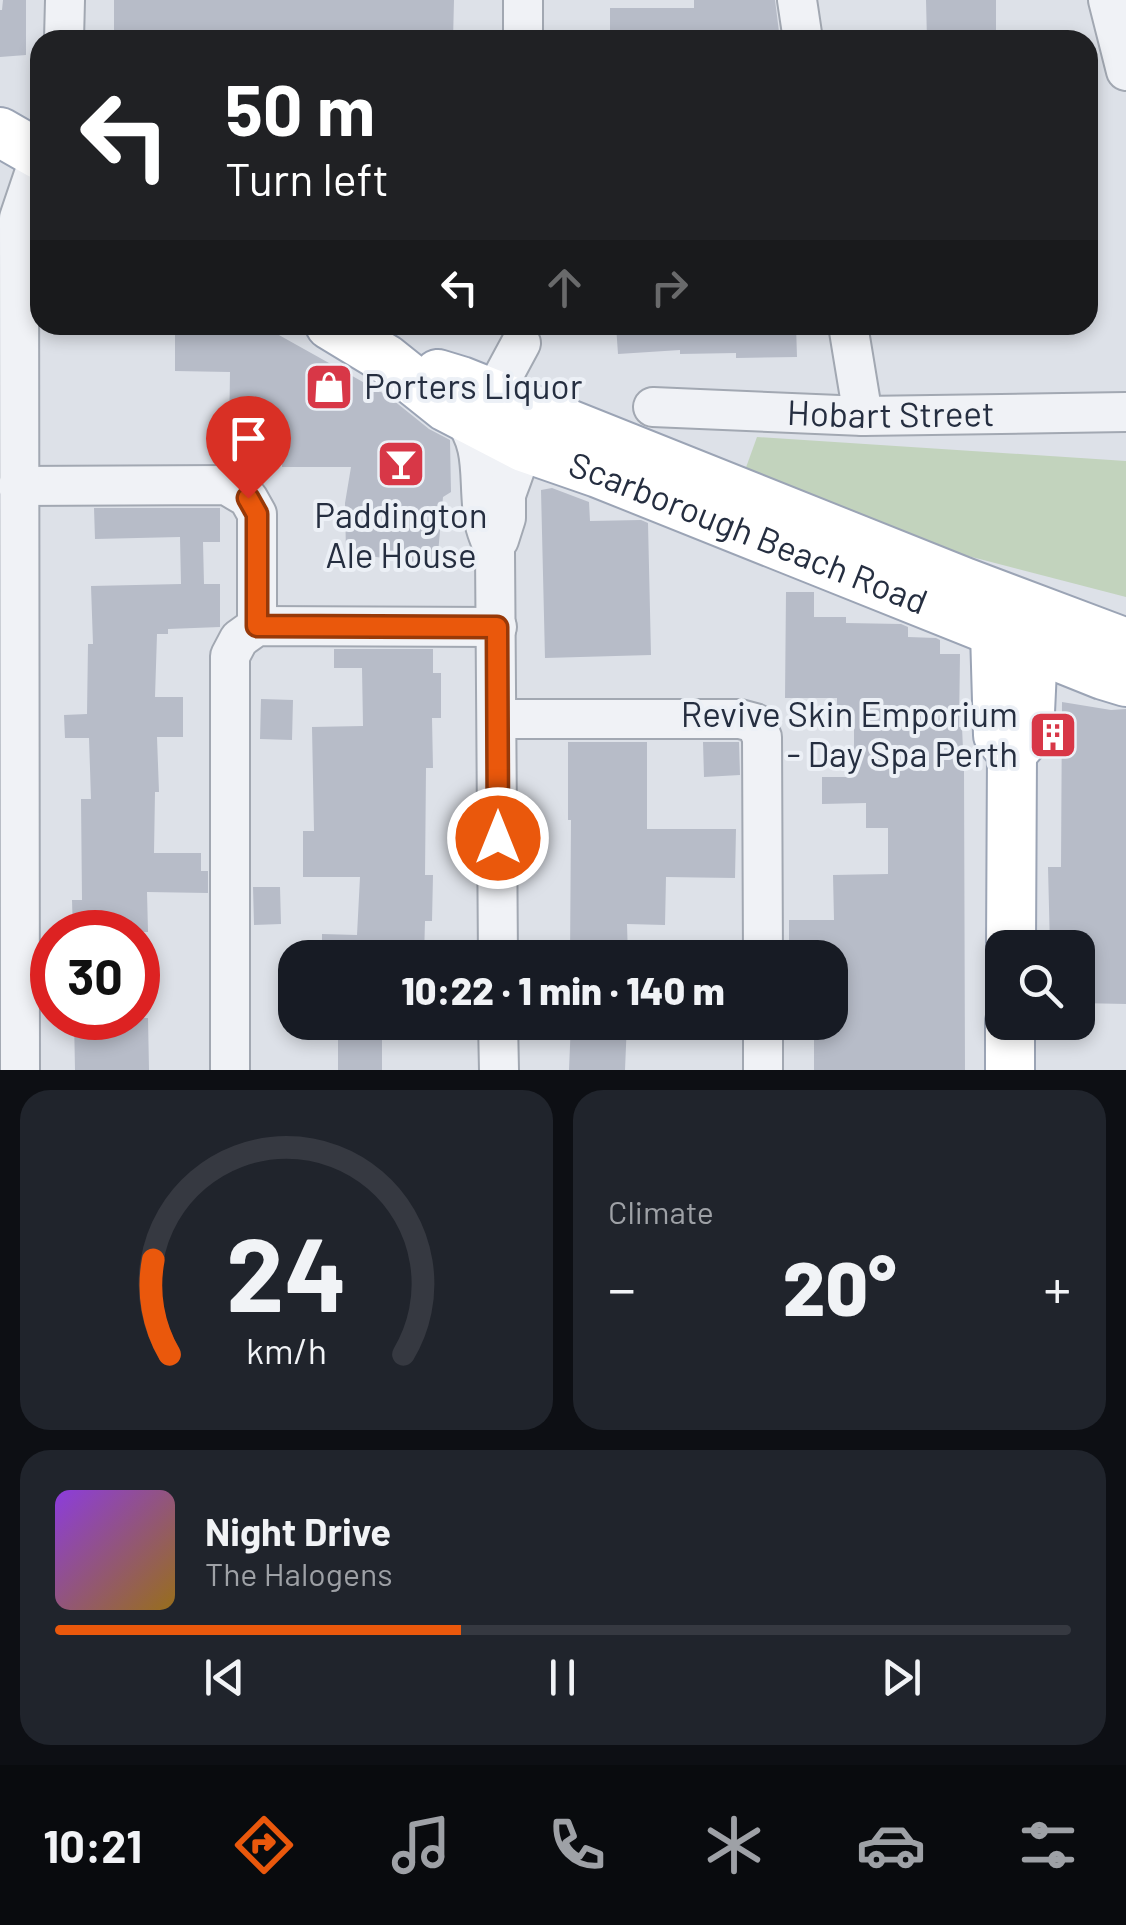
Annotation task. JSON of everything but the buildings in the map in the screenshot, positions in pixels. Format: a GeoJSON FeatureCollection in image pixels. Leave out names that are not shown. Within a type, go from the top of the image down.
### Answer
{"type":"FeatureCollection","features":[{"type":"Feature","properties":{"kind":"main road"},"geometry":{"type":"LineString","coordinates":[[0,132],[30,150]]}},
{"type":"Feature","properties":{"kind":"main road","name":"Scarborough Beach Road"},"geometry":{"type":"LineString","coordinates":[[346,335],[386,359],[461,381],[477,405],[535,431],[1020,623],[1103,675],[1126,682]]}},
{"type":"Feature","properties":{"kind":"main road"},"geometry":{"type":"LineString","coordinates":[[1011,930],[1012,753],[998,735],[1020,623]]}},
{"type":"Feature","properties":{"kind":"main road","name":"Scarborough Beach Road"},"geometry":{"type":"LineString","coordinates":[[1020,623],[1126,643]]}},
{"type":"Feature","properties":{"kind":"main road"},"geometry":{"type":"LineString","coordinates":[[1010,1040],[1010,1070]]}},
{"type":"Feature","properties":{"kind":"street"},"geometry":{"type":"LineString","coordinates":[[64,30],[65,0]]}},
{"type":"Feature","properties":{"kind":"street"},"geometry":{"type":"LineString","coordinates":[[522,30],[523,0]]}},
{"type":"Feature","properties":{"kind":"street"},"geometry":{"type":"LineString","coordinates":[[797,0],[802,30]]}},
{"type":"Feature","properties":{"kind":"street"},"geometry":{"type":"LineString","coordinates":[[1108,0],[1126,71]]}},
{"type":"Feature","properties":{"kind":"street"},"geometry":{"type":"LineString","coordinates":[[20,1070],[9,678],[18,486],[19,218],[30,186]]}},
{"type":"Feature","properties":{"kind":"street"},"geometry":{"type":"LineString","coordinates":[[498,940],[495,552],[483,518],[477,440],[471,428],[477,405],[520,335]]}},
{"type":"Feature","properties":{"kind":"street"},"geometry":{"type":"LineString","coordinates":[[495,552],[506,518],[506,495],[535,431],[542,396],[521,335]]}},
{"type":"Feature","properties":{"kind":"street"},"geometry":{"type":"LineString","coordinates":[[850,335],[863,416]]}},
{"type":"Feature","properties":{"kind":"street","name":"Hobart Street"},"geometry":{"type":"LineString","coordinates":[[654,407],[863,416],[1126,412]]}},
{"type":"Feature","properties":{"kind":"street"},"geometry":{"type":"LineString","coordinates":[[18,486],[226,485],[248,498],[257,514],[257,626]]}},
{"type":"Feature","properties":{"kind":"street"},"geometry":{"type":"LineString","coordinates":[[230,1070],[230,656],[239,639],[257,626],[497,627]]}},
{"type":"Feature","properties":{"kind":"street"},"geometry":{"type":"LineString","coordinates":[[498,718],[740,719],[755,723],[762,737],[762,940]]}},
{"type":"Feature","properties":{"kind":"street"},"geometry":{"type":"LineString","coordinates":[[498,1040],[498,1070]]}},
{"type":"Feature","properties":{"kind":"street"},"geometry":{"type":"LineString","coordinates":[[763,1040],[763,1070]]}},
{"type":"Feature","properties":{"kind":"green space"},"geometry":{"type":"Polygon","coordinates":[[[757,437],[1126,461],[1126,597],[941,549],[744,473],[757,437]]]}},
{"type":"Feature","properties":{"kind":"place","name":"Porters Liquor"},"geometry":{"type":"Point","coordinates":[329,387]}},
{"type":"Feature","properties":{"kind":"place","name":"Paddington Ale House"},"geometry":{"type":"Point","coordinates":[401,464]}},
{"type":"Feature","properties":{"kind":"place","name":"Revive Skin Emporium - Day Spa Perth"},"geometry":{"type":"Point","coordinates":[1053,735]}},
{"type":"Feature","properties":{"kind":"route"},"geometry":{"type":"LineString","coordinates":[[248,498],[257,514],[257,626],[497,627],[498,838]]}}]}
